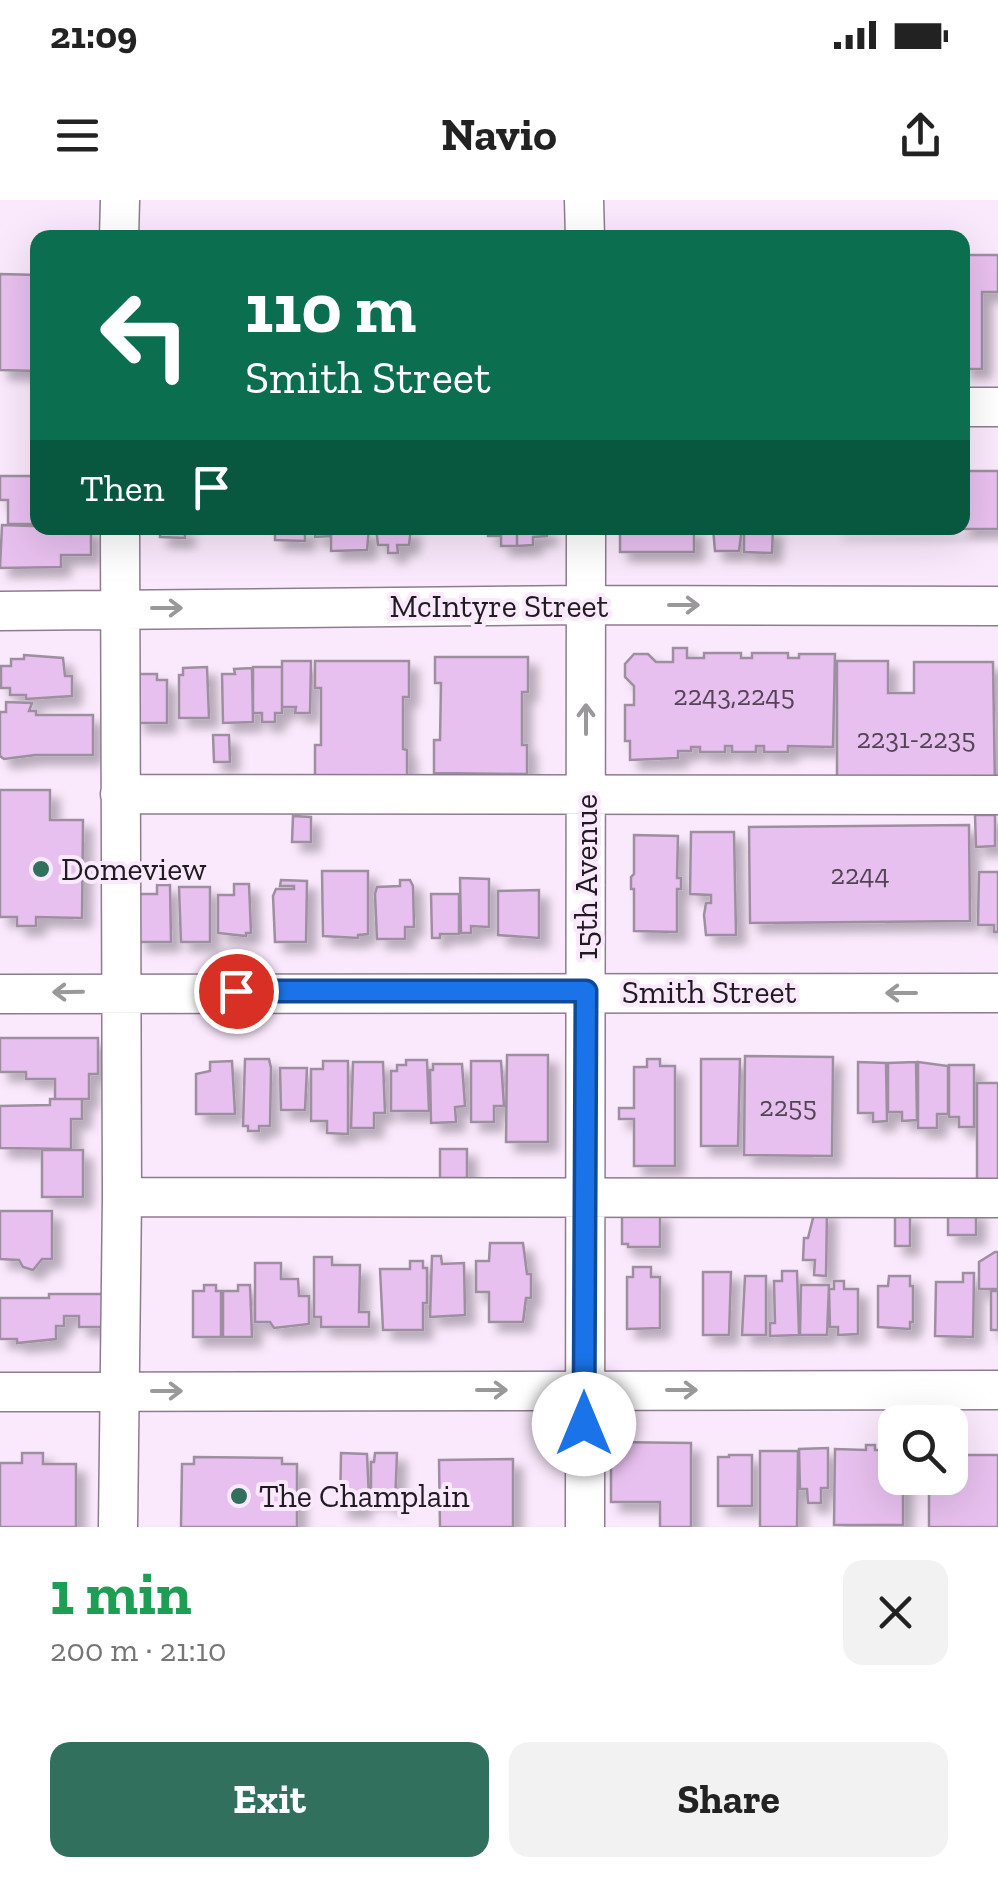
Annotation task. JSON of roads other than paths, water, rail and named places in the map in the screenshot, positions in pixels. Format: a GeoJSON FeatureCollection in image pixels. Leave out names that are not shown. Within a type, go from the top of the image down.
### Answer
{"type":"FeatureCollection","features":[{"type":"Feature","properties":{"kind":"street"},"geometry":{"type":"LineString","coordinates":[[120,200],[120,230]]}},
{"type":"Feature","properties":{"kind":"street"},"geometry":{"type":"LineString","coordinates":[[584,200],[584,230]]}},
{"type":"Feature","properties":{"kind":"street"},"geometry":{"type":"LineString","coordinates":[[970,407],[998,407]]}},
{"type":"Feature","properties":{"kind":"street"},"geometry":{"type":"LineString","coordinates":[[118,1527],[122,1197],[120,535]]}},
{"type":"Feature","properties":{"kind":"street","name":"15th Avenue"},"geometry":{"type":"LineString","coordinates":[[585,1527],[586,535]]}},
{"type":"Feature","properties":{"kind":"street","name":"McIntyre Street"},"geometry":{"type":"LineString","coordinates":[[0,611],[586,605],[998,606]]}},
{"type":"Feature","properties":{"kind":"street"},"geometry":{"type":"LineString","coordinates":[[120,794],[998,795]]}},
{"type":"Feature","properties":{"kind":"street","name":"Smith Street"},"geometry":{"type":"LineString","coordinates":[[0,994],[998,993]]}},
{"type":"Feature","properties":{"kind":"street"},"geometry":{"type":"LineString","coordinates":[[122,1197],[998,1198]]}},
{"type":"Feature","properties":{"kind":"street"},"geometry":{"type":"LineString","coordinates":[[0,1392],[998,1390]]}},
{"type":"Feature","properties":{"kind":"place","name":"Domeview"},"geometry":{"type":"Point","coordinates":[41,869]}},
{"type":"Feature","properties":{"kind":"place","name":"The Champlain"},"geometry":{"type":"Point","coordinates":[239,1496]}}]}
